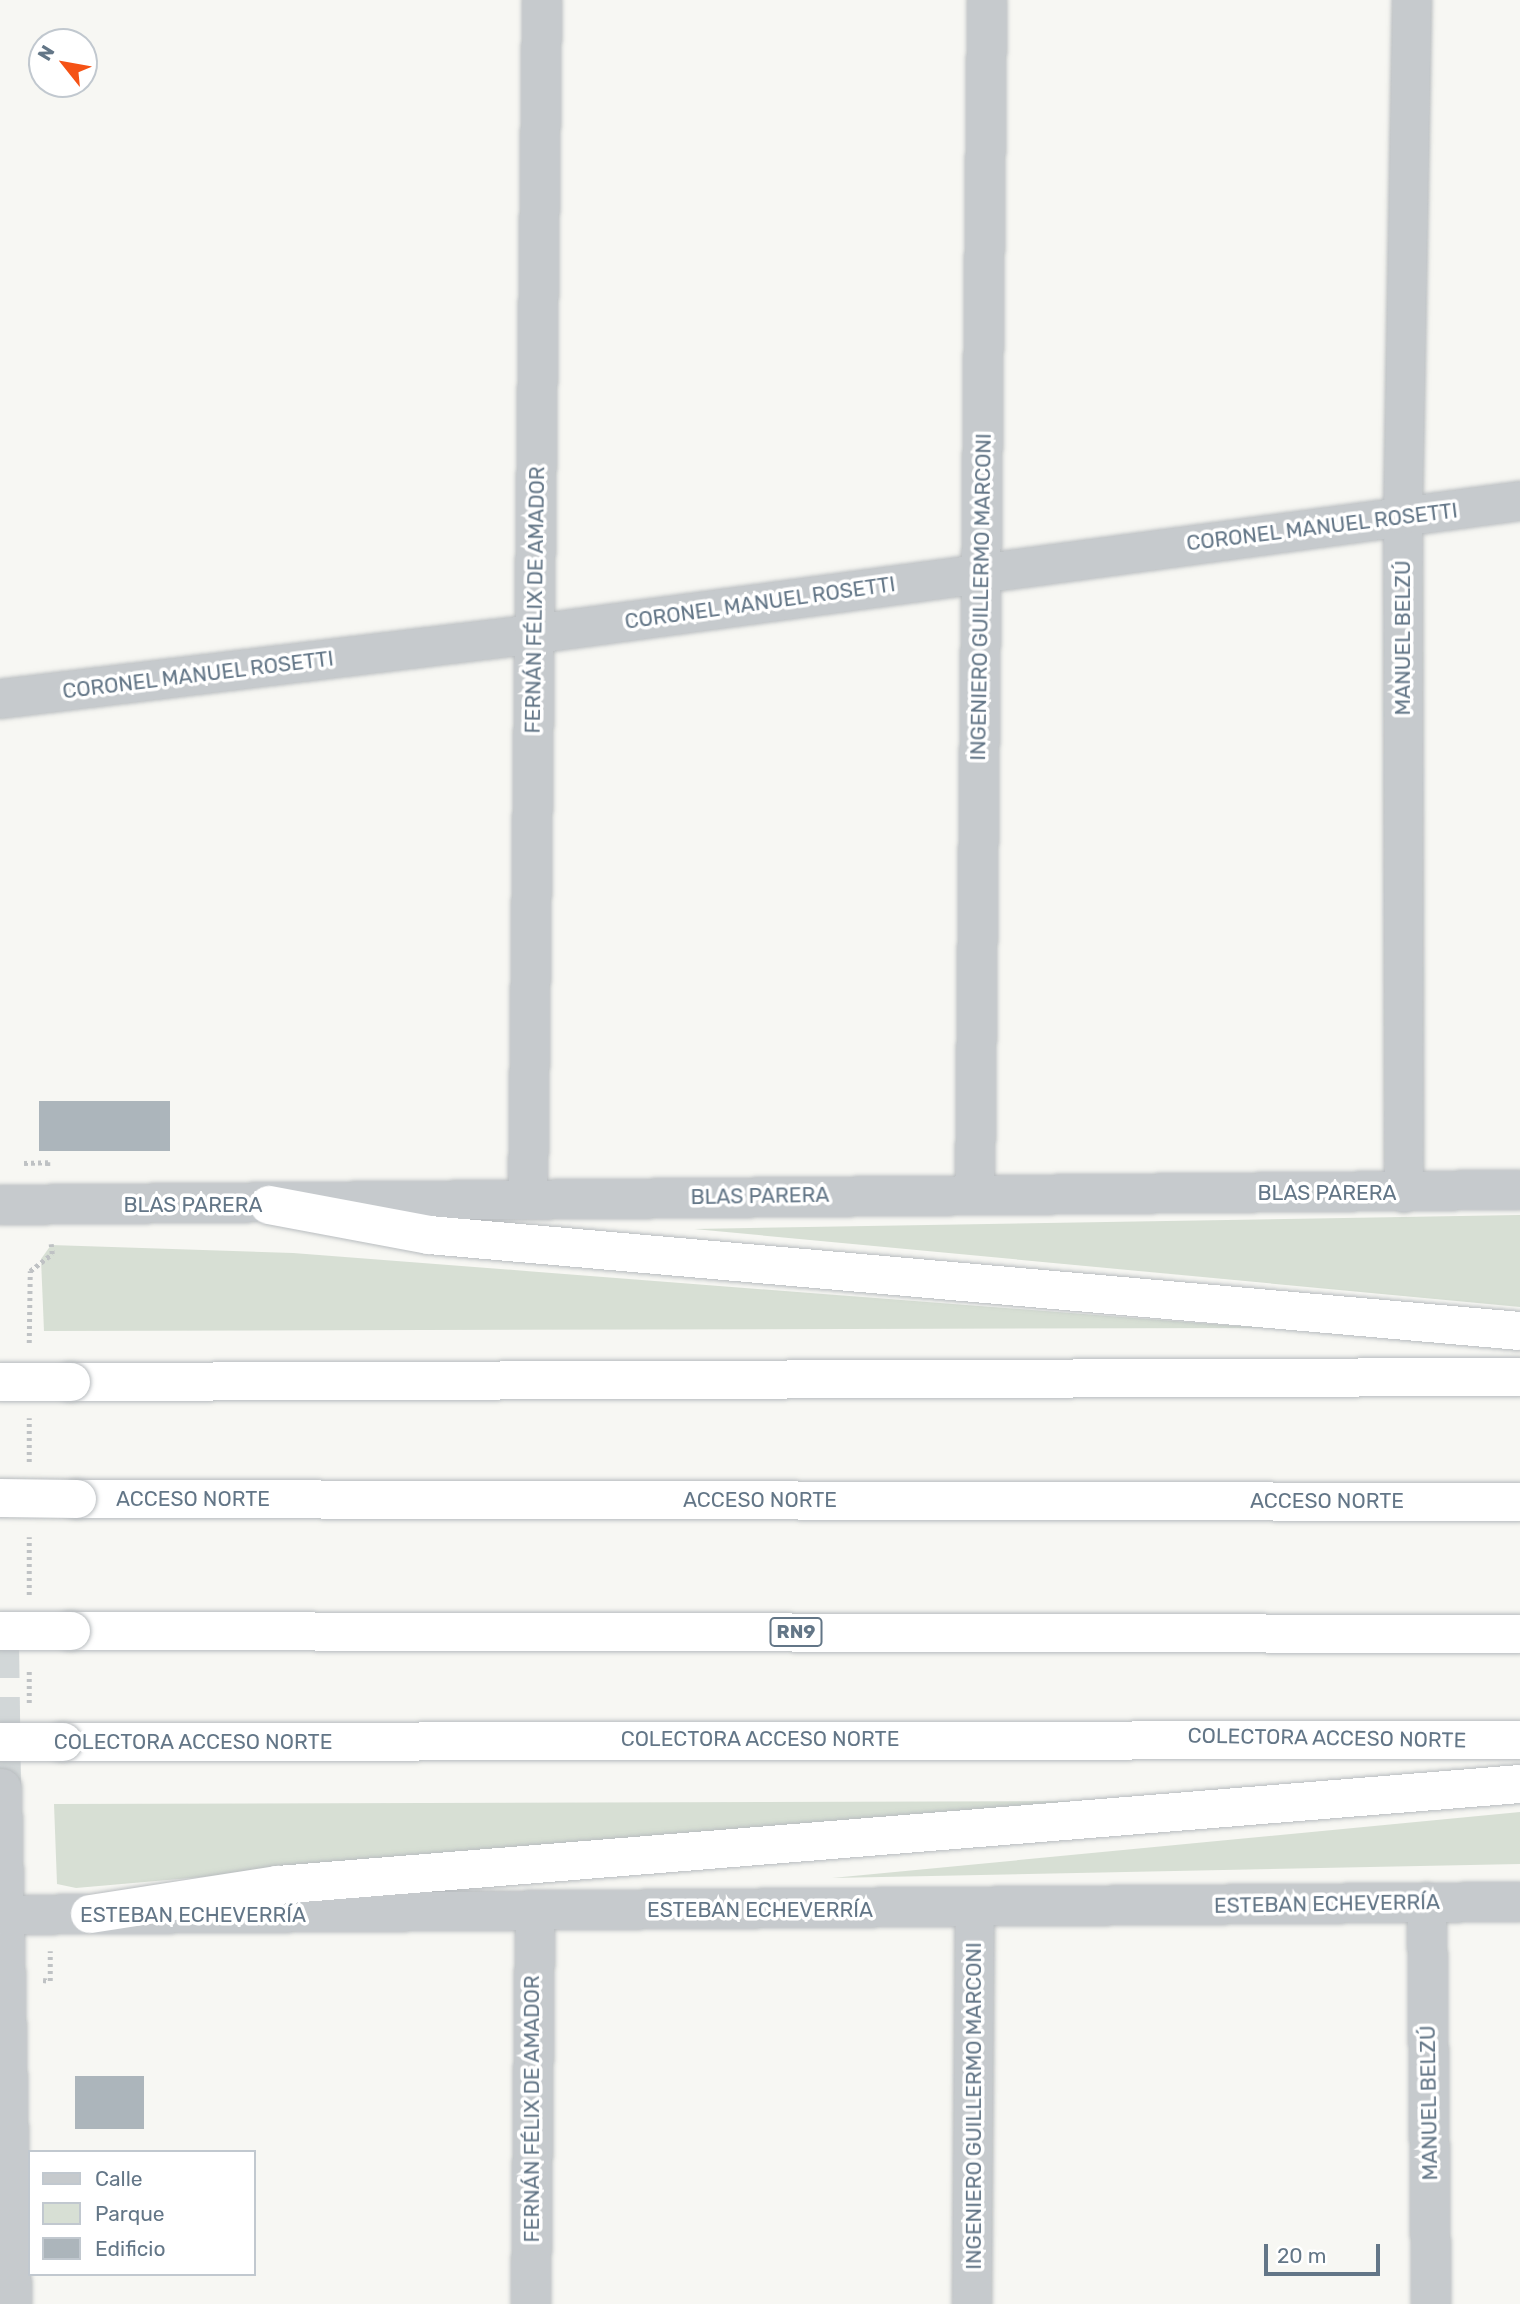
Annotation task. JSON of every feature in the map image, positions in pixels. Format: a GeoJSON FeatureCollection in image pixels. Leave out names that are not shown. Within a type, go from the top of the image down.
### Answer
{"type":"FeatureCollection","features":[{"type":"Feature","properties":{"kind":"highway"},"geometry":{"type":"LineString","coordinates":[[269,1205],[429,1235],[1520,1331]]}},
{"type":"Feature","properties":{"kind":"highway"},"geometry":{"type":"LineString","coordinates":[[0,1382],[1520,1377]]}},
{"type":"Feature","properties":{"kind":"highway","name":"ACCESO NORTE"},"geometry":{"type":"LineString","coordinates":[[15,1488],[77,1499],[1520,1502]]}},
{"type":"Feature","properties":{"kind":"highway","name":"RN9"},"geometry":{"type":"LineString","coordinates":[[0,1631],[1520,1634]]}},
{"type":"Feature","properties":{"kind":"highway","name":"COLECTORA ACCESO NORTE"},"geometry":{"type":"LineString","coordinates":[[0,1742],[1520,1740]]}},
{"type":"Feature","properties":{"kind":"highway"},"geometry":{"type":"LineString","coordinates":[[90,1914],[278,1885],[1520,1784]]}},
{"type":"Feature","properties":{"kind":"street","name":"FERNÁN FÉLIX DE AMADOR"},"geometry":{"type":"LineString","coordinates":[[528,1199],[542,0]]}},
{"type":"Feature","properties":{"kind":"street","name":"INGENIERO GUILLERMO MARCONI"},"geometry":{"type":"LineString","coordinates":[[975,1193],[987,0]]}},
{"type":"Feature","properties":{"kind":"street","name":"MANUEL BELZÚ"},"geometry":{"type":"LineString","coordinates":[[1404,1193],[1403,515],[1412,0]]}},
{"type":"Feature","properties":{"kind":"street","name":"CORONEL MANUEL ROSETTI"},"geometry":{"type":"LineString","coordinates":[[0,699],[535,634],[1520,501]]}},
{"type":"Feature","properties":{"kind":"street","name":"BLAS PARERA"},"geometry":{"type":"LineString","coordinates":[[0,1205],[269,1205],[975,1193],[1404,1193],[1520,1190]]}},
{"type":"Feature","properties":{"kind":"street"},"geometry":{"type":"LineString","coordinates":[[2,1788],[1,1915],[12,2304]]}},
{"type":"Feature","properties":{"kind":"street","name":"MANUEL BELZÚ"},"geometry":{"type":"LineString","coordinates":[[1427,1902],[1431,2304]]}},
{"type":"Feature","properties":{"kind":"street","name":"ESTEBAN ECHEVERRÍA"},"geometry":{"type":"LineString","coordinates":[[1,1915],[535,1913],[1520,1902]]}},
{"type":"Feature","properties":{"kind":"street","name":"INGENIERO GUILLERMO MARCONI"},"geometry":{"type":"LineString","coordinates":[[972,2304],[975,1909]]}},
{"type":"Feature","properties":{"kind":"street","name":"FERNÁN FÉLIX DE AMADOR"},"geometry":{"type":"LineString","coordinates":[[531,2304],[535,1913]]}},
{"type":"Feature","properties":{"kind":"path"},"geometry":{"type":"LineString","coordinates":[[12,1163],[48,1162],[52,1254],[30,1271],[29,1353]]}},
{"type":"Feature","properties":{"kind":"path"},"geometry":{"type":"LineString","coordinates":[[15,1488],[29,1408]]}},
{"type":"Feature","properties":{"kind":"path"},"geometry":{"type":"LineString","coordinates":[[29,1532],[29,1601]]}},
{"type":"Feature","properties":{"kind":"path"},"geometry":{"type":"LineString","coordinates":[[29,1656],[29,1711]]}},
{"type":"Feature","properties":{"kind":"path"},"geometry":{"type":"LineString","coordinates":[[4,1977],[50,1981],[50,1915]]}},
{"type":"Feature","properties":{"kind":"green space"},"geometry":{"type":"Polygon","coordinates":[[[1520,1215],[1520,1307],[694,1229],[1520,1215]]]}},
{"type":"Feature","properties":{"kind":"green space"},"geometry":{"type":"Polygon","coordinates":[[[51,1245],[293,1253],[1264,1328],[44,1331],[41,1259],[51,1245]]]}},
{"type":"Feature","properties":{"kind":"green space"},"geometry":{"type":"Polygon","coordinates":[[[1074,1801],[76,1888],[57,1884],[54,1804],[1074,1801]]]}},
{"type":"Feature","properties":{"kind":"green space"},"geometry":{"type":"Polygon","coordinates":[[[1520,1812],[1520,1864],[832,1878],[1520,1812]]]}},
{"type":"Feature","properties":{"kind":"building"},"geometry":{"type":"Polygon","coordinates":[[[39,1101],[170,1101],[170,1151],[39,1151],[39,1101]]]}},
{"type":"Feature","properties":{"kind":"building"},"geometry":{"type":"Polygon","coordinates":[[[75,2076],[144,2076],[144,2129],[75,2129],[75,2076]]]}},
{"type":"Feature","properties":{"kind":"tunnel"},"geometry":{"type":"LineString","coordinates":[[0,1640],[2,1788]]}}]}
